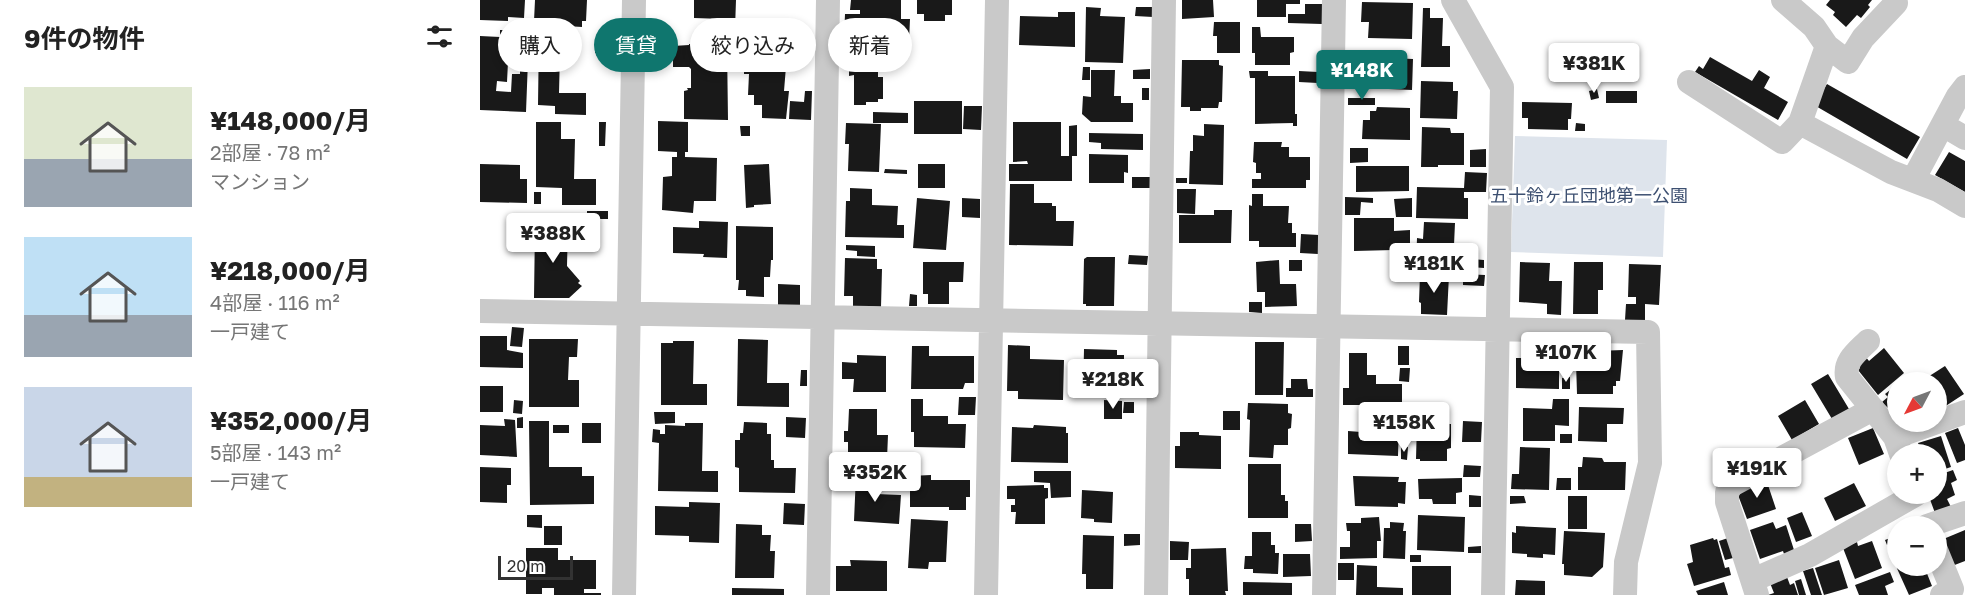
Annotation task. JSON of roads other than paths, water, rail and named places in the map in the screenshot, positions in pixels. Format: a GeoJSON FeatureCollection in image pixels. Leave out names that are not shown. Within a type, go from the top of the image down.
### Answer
{"type":"FeatureCollection","features":[{"type":"Feature","properties":{"kind":"street"},"geometry":{"type":"LineString","coordinates":[[624,595],[634,0]]}},
{"type":"Feature","properties":{"kind":"street"},"geometry":{"type":"LineString","coordinates":[[818,595],[828,0]]}},
{"type":"Feature","properties":{"kind":"street"},"geometry":{"type":"LineString","coordinates":[[986,595],[997,0]]}},
{"type":"Feature","properties":{"kind":"street"},"geometry":{"type":"LineString","coordinates":[[1156,595],[1164,0]]}},
{"type":"Feature","properties":{"kind":"street"},"geometry":{"type":"LineString","coordinates":[[1324,595],[1334,0]]}},
{"type":"Feature","properties":{"kind":"street"},"geometry":{"type":"LineString","coordinates":[[1453,0],[1502,87],[1493,595]]}},
{"type":"Feature","properties":{"kind":"street"},"geometry":{"type":"LineString","coordinates":[[1783,0],[1814,27],[1827,46],[1848,62],[1863,38],[1896,3]]}},
{"type":"Feature","properties":{"kind":"street"},"geometry":{"type":"LineString","coordinates":[[1689,82],[1782,142],[1800,123],[1827,46]]}},
{"type":"Feature","properties":{"kind":"street"},"geometry":{"type":"LineString","coordinates":[[1913,180],[1965,87]]}},
{"type":"Feature","properties":{"kind":"street"},"geometry":{"type":"LineString","coordinates":[[1800,123],[1891,172],[1938,190],[1965,206]]}},
{"type":"Feature","properties":{"kind":"street"},"geometry":{"type":"LineString","coordinates":[[1943,125],[1965,138]]}},
{"type":"Feature","properties":{"kind":"street"},"geometry":{"type":"LineString","coordinates":[[480,311],[1648,332],[1650,463],[1626,562],[1625,595]]}},
{"type":"Feature","properties":{"kind":"street"},"geometry":{"type":"LineString","coordinates":[[1868,341],[1848,361],[1845,369],[1847,377],[1873,409],[1897,444]]}},
{"type":"Feature","properties":{"kind":"street"},"geometry":{"type":"LineString","coordinates":[[1873,409],[1732,485],[1727,492],[1728,502],[1755,587],[1898,504]]}},
{"type":"Feature","properties":{"kind":"street"},"geometry":{"type":"LineString","coordinates":[[1902,444],[1965,412]]}},
{"type":"Feature","properties":{"kind":"street"},"geometry":{"type":"LineString","coordinates":[[1947,519],[1965,513]]}},
{"type":"Feature","properties":{"kind":"street"},"geometry":{"type":"LineString","coordinates":[[1942,595],[1952,589],[1947,576]]}},
{"type":"Feature","properties":{"kind":"park label","name":"五十鈴ヶ丘団地第一公園"},"geometry":{"type":"Point","coordinates":[1589,196]}}]}
